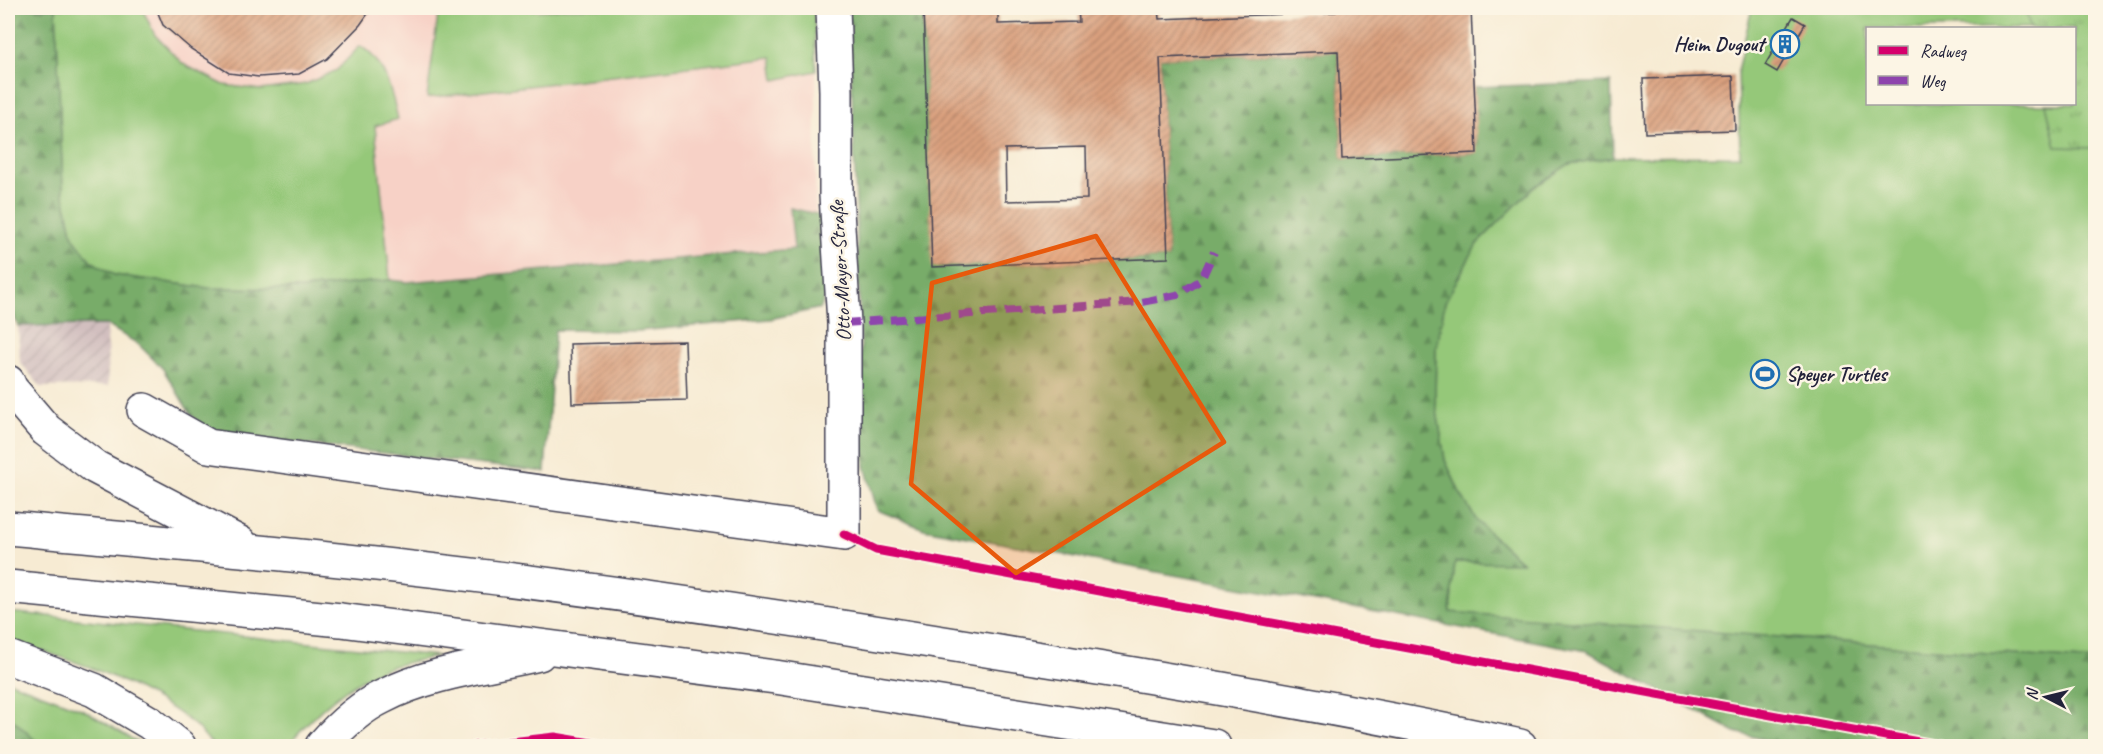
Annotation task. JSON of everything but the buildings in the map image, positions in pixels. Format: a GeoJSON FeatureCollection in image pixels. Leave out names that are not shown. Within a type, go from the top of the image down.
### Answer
{"type":"FeatureCollection","features":[{"type":"Feature","properties":{"kind":"main road","name":"Otto-Mayer-Straße"},"geometry":{"type":"LineString","coordinates":[[144,410],[208,446],[844,534],[844,323],[836,195],[833,8]]}},
{"type":"Feature","properties":{"kind":"main road"},"geometry":{"type":"LineString","coordinates":[[8,382],[11,389],[46,430],[95,466],[255,550]]}},
{"type":"Feature","properties":{"kind":"main road"},"geometry":{"type":"LineString","coordinates":[[8,528],[255,550],[498,578],[786,617],[1184,682],[1440,729],[1520,747]]}},
{"type":"Feature","properties":{"kind":"main road"},"geometry":{"type":"LineString","coordinates":[[8,587],[341,620],[775,677],[1214,747]]}},
{"type":"Feature","properties":{"kind":"main road"},"geometry":{"type":"LineString","coordinates":[[322,747],[341,726],[382,697],[430,678],[561,649]]}},
{"type":"Feature","properties":{"kind":"main road"},"geometry":{"type":"LineString","coordinates":[[8,657],[94,690],[150,723],[179,747]]}},
{"type":"Feature","properties":{"kind":"highlighted area"},"geometry":{"type":"Polygon","coordinates":[[[1096,236],[1224,442],[1016,573],[911,484],[932,283],[1096,236]]]}},
{"type":"Feature","properties":{"kind":"shaded area"},"geometry":{"type":"Polygon","coordinates":[[[35,8],[814,8],[815,284],[44,310],[35,8]]]}},
{"type":"Feature","properties":{"kind":"shaded area"},"geometry":{"type":"Polygon","coordinates":[[[107,325],[108,386],[41,387],[20,362],[18,326],[107,325]]]}},
{"type":"Feature","properties":{"kind":"green space"},"geometry":{"type":"Polygon","coordinates":[[[10,8],[56,8],[63,191],[73,237],[91,261],[114,275],[208,288],[302,289],[390,280],[407,282],[794,249],[790,208],[826,216],[832,274],[821,308],[770,319],[638,331],[555,330],[545,472],[212,433],[191,415],[163,369],[138,344],[107,325],[18,326],[10,306],[8,292],[10,8]]]}},
{"type":"Feature","properties":{"kind":"green space"},"geometry":{"type":"Polygon","coordinates":[[[56,8],[142,8],[155,35],[183,64],[224,85],[261,90],[306,84],[337,70],[360,46],[369,52],[386,78],[398,119],[375,126],[390,280],[302,289],[208,288],[114,275],[91,261],[73,237],[63,191],[56,8]]]}},
{"type":"Feature","properties":{"kind":"green space"},"geometry":{"type":"Polygon","coordinates":[[[439,8],[518,8],[541,11],[563,8],[814,8],[816,71],[775,80],[772,57],[427,98],[439,8]]]}},
{"type":"Feature","properties":{"kind":"green space"},"geometry":{"type":"Polygon","coordinates":[[[849,8],[923,8],[933,267],[1168,258],[1160,58],[1338,51],[1342,159],[1476,153],[1474,87],[1611,82],[1613,157],[1569,164],[1533,188],[1477,244],[1445,302],[1436,349],[1435,398],[1445,460],[1460,493],[1477,521],[1522,563],[1455,562],[1450,612],[2095,661],[2095,746],[1789,746],[1735,732],[1587,651],[924,529],[877,510],[865,466],[849,8]]]}},
{"type":"Feature","properties":{"kind":"green space","name":"Speyer Turtles"},"geometry":{"type":"Polygon","coordinates":[[[1752,8],[2095,8],[2095,661],[1450,613],[1455,561],[1522,562],[1477,522],[1460,493],[1445,460],[1435,399],[1436,349],[1445,302],[1477,244],[1533,188],[1569,164],[1613,157],[1740,156],[1738,67],[1752,8]]]}},
{"type":"Feature","properties":{"kind":"green space"},"geometry":{"type":"Polygon","coordinates":[[[2025,8],[2095,8],[2095,148],[2056,147],[2046,105],[2076,105],[2076,27],[2030,27],[2025,8]]]}},
{"type":"Feature","properties":{"kind":"green space"},"geometry":{"type":"Polygon","coordinates":[[[8,612],[438,656],[386,668],[353,685],[317,713],[287,746],[214,746],[192,723],[127,683],[80,664],[8,641],[8,612]]]}},
{"type":"Feature","properties":{"kind":"green space"},"geometry":{"type":"Polygon","coordinates":[[[8,681],[84,710],[144,746],[41,746],[8,715],[8,681]]]}},
{"type":"Feature","properties":{"kind":"green space"},"geometry":{"type":"Polygon","coordinates":[[[8,715],[41,746],[8,746],[8,715]]]}},
{"type":"Feature","properties":{"kind":"marked path"},"geometry":{"type":"LineString","coordinates":[[844,323],[1142,302],[1177,295],[1201,280],[1214,252]]}},
{"type":"Feature","properties":{"kind":"cycle path"},"geometry":{"type":"LineString","coordinates":[[844,534],[876,550],[1940,746]]}},
{"type":"Feature","properties":{"kind":"cycle path"},"geometry":{"type":"LineString","coordinates":[[475,746],[555,737],[609,746]]}},
{"type":"Feature","properties":{"kind":"place","name":"Heim Dugout"},"geometry":{"type":"Point","coordinates":[1785,44]}},
{"type":"Feature","properties":{"kind":"place","name":"Speyer Turtles"},"geometry":{"type":"Point","coordinates":[1765,374]}}]}
